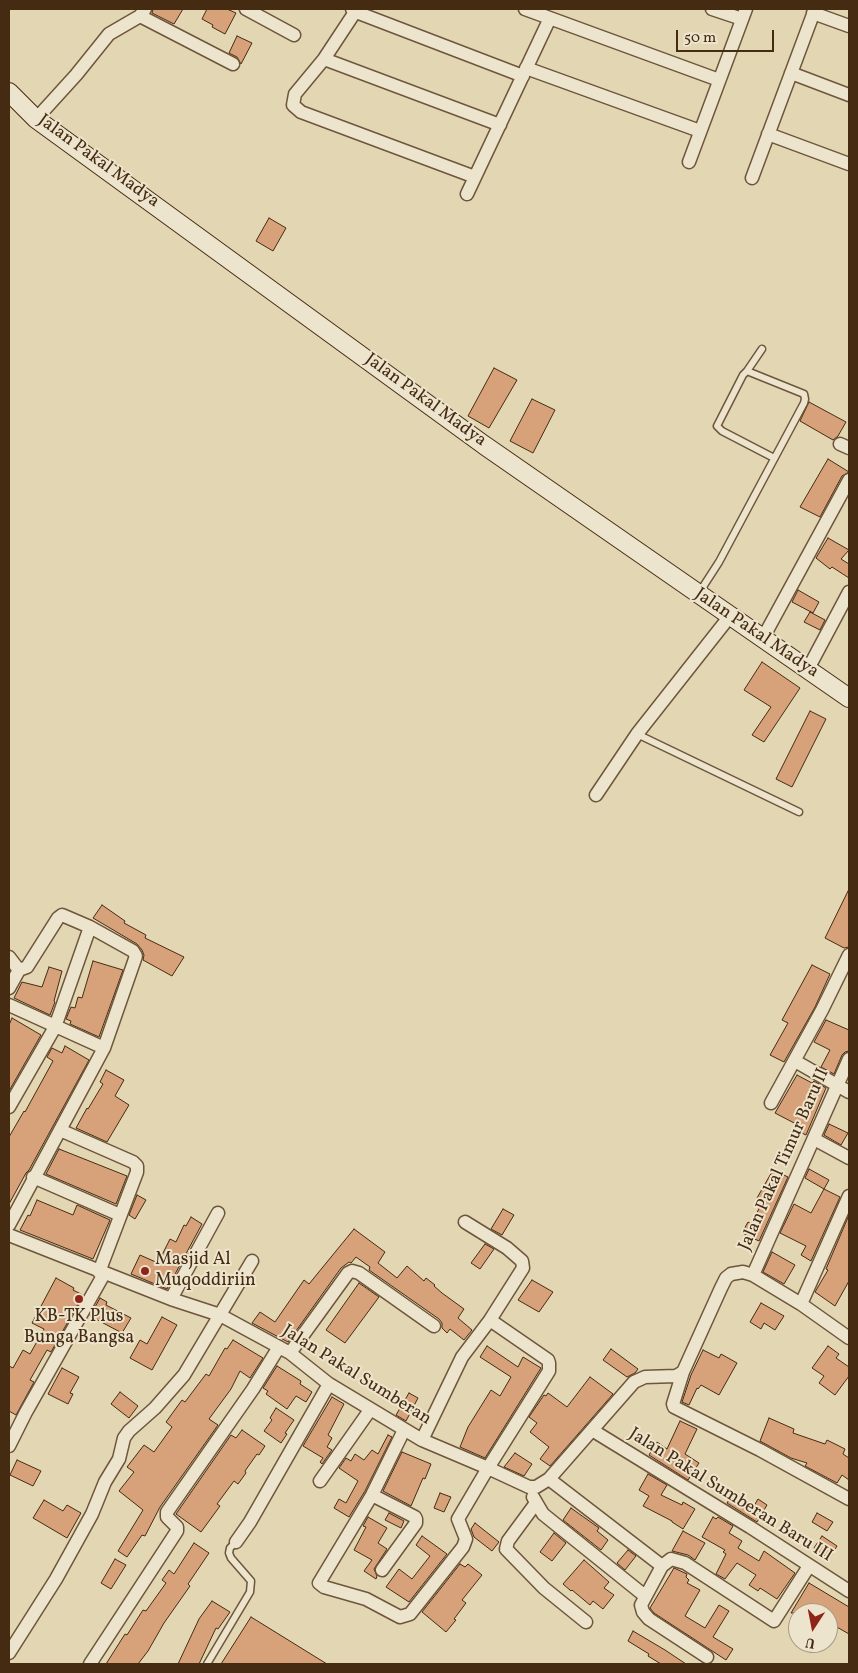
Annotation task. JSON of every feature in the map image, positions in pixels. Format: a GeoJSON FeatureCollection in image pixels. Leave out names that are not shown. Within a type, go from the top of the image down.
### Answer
{"type":"FeatureCollection","features":[{"type":"Feature","properties":{"kind":"street"},"geometry":{"type":"LineString","coordinates":[[246,9],[294,35]]}},
{"type":"Feature","properties":{"kind":"street"},"geometry":{"type":"LineString","coordinates":[[524,9],[719,80]]}},
{"type":"Feature","properties":{"kind":"street"},"geometry":{"type":"LineString","coordinates":[[689,162],[744,14],[712,9]]}},
{"type":"Feature","properties":{"kind":"street"},"geometry":{"type":"LineString","coordinates":[[475,177],[301,112],[293,105],[295,94],[324,58],[355,10],[525,72],[700,131]]}},
{"type":"Feature","properties":{"kind":"street"},"geometry":{"type":"LineString","coordinates":[[752,178],[814,11],[849,26]]}},
{"type":"Feature","properties":{"kind":"street"},"geometry":{"type":"LineString","coordinates":[[36,119],[109,34],[143,12],[233,64]]}},
{"type":"Feature","properties":{"kind":"street"},"geometry":{"type":"LineString","coordinates":[[468,194],[550,18]]}},
{"type":"Feature","properties":{"kind":"street"},"geometry":{"type":"LineString","coordinates":[[324,58],[500,126]]}},
{"type":"Feature","properties":{"kind":"street"},"geometry":{"type":"LineString","coordinates":[[791,73],[849,95]]}},
{"type":"Feature","properties":{"kind":"street","name":"Jalan Pakal Madya"},"geometry":{"type":"LineString","coordinates":[[9,92],[36,119],[484,445],[808,669],[848,692]]}},
{"type":"Feature","properties":{"kind":"street"},"geometry":{"type":"LineString","coordinates":[[768,134],[849,164]]}},
{"type":"Feature","properties":{"kind":"street"},"geometry":{"type":"LineString","coordinates":[[763,638],[849,480]]}},
{"type":"Feature","properties":{"kind":"street"},"geometry":{"type":"LineString","coordinates":[[808,669],[849,592]]}},
{"type":"Feature","properties":{"kind":"street"},"geometry":{"type":"LineString","coordinates":[[596,795],[637,734],[730,616]]}},
{"type":"Feature","properties":{"kind":"street"},"geometry":{"type":"LineString","coordinates":[[9,988],[19,970],[27,967],[60,916],[65,916],[90,927],[133,950],[136,956],[104,1048],[33,1177],[9,1225]]}},
{"type":"Feature","properties":{"kind":"street"},"geometry":{"type":"LineString","coordinates":[[9,1107],[55,1027],[90,927]]}},
{"type":"Feature","properties":{"kind":"street"},"geometry":{"type":"LineString","coordinates":[[771,1103],[849,955]]}},
{"type":"Feature","properties":{"kind":"street"},"geometry":{"type":"LineString","coordinates":[[9,957],[19,970]]}},
{"type":"Feature","properties":{"kind":"street"},"geometry":{"type":"LineString","coordinates":[[9,1005],[104,1048]]}},
{"type":"Feature","properties":{"kind":"street","name":"Jalan Pakal Timur Baru II"},"geometry":{"type":"LineString","coordinates":[[753,1276],[849,1059]]}},
{"type":"Feature","properties":{"kind":"street"},"geometry":{"type":"LineString","coordinates":[[795,1060],[849,1092]]}},
{"type":"Feature","properties":{"kind":"street"},"geometry":{"type":"LineString","coordinates":[[9,1446],[102,1273],[120,1216],[137,1172],[136,1164],[60,1130]]}},
{"type":"Feature","properties":{"kind":"street"},"geometry":{"type":"LineString","coordinates":[[814,1139],[849,1158]]}},
{"type":"Feature","properties":{"kind":"street"},"geometry":{"type":"LineString","coordinates":[[33,1177],[120,1216]]}},
{"type":"Feature","properties":{"kind":"street"},"geometry":{"type":"LineString","coordinates":[[801,1304],[849,1196]]}},
{"type":"Feature","properties":{"kind":"street"},"geometry":{"type":"LineString","coordinates":[[171,1300],[218,1213]]}},
{"type":"Feature","properties":{"kind":"street"},"geometry":{"type":"LineString","coordinates":[[422,1440],[460,1362],[522,1272],[524,1265],[507,1248],[465,1222]]}},
{"type":"Feature","properties":{"kind":"street","name":"Jalan Pakal Sumberan"},"geometry":{"type":"LineString","coordinates":[[9,1235],[171,1300],[220,1315],[284,1350],[329,1384],[404,1430],[529,1488]]}},
{"type":"Feature","properties":{"kind":"street"},"geometry":{"type":"LineString","coordinates":[[9,1653],[56,1579],[92,1514],[106,1482],[119,1459],[124,1438],[129,1431],[156,1408],[184,1375],[252,1261]]}},
{"type":"Feature","properties":{"kind":"street"},"geometry":{"type":"LineString","coordinates":[[90,1664],[177,1531],[177,1528],[166,1515],[167,1512],[253,1390],[348,1273],[352,1271],[359,1273],[434,1326]]}},
{"type":"Feature","properties":{"kind":"street"},"geometry":{"type":"LineString","coordinates":[[849,1338],[801,1304],[753,1276],[743,1272],[731,1274],[726,1278],[683,1372],[674,1402],[674,1407],[760,1450],[849,1499]]}},
{"type":"Feature","properties":{"kind":"street"},"geometry":{"type":"LineString","coordinates":[[404,1430],[372,1496],[320,1582],[324,1587],[366,1599],[400,1617],[410,1614],[465,1544],[466,1539],[458,1519],[548,1374],[550,1367],[548,1360],[490,1320]]}},
{"type":"Feature","properties":{"kind":"street"},"geometry":{"type":"LineString","coordinates":[[645,1596],[543,1514],[529,1488],[536,1487],[549,1479],[634,1382],[646,1377],[674,1377],[683,1372]]}},
{"type":"Feature","properties":{"kind":"street"},"geometry":{"type":"LineString","coordinates":[[236,1542],[250,1522],[329,1384]]}},
{"type":"Feature","properties":{"kind":"street"},"geometry":{"type":"LineString","coordinates":[[320,1481],[370,1410]]}},
{"type":"Feature","properties":{"kind":"street","name":"Jalan Pakal Sumberan Baru III"},"geometry":{"type":"LineString","coordinates":[[592,1430],[750,1527],[849,1591]]}},
{"type":"Feature","properties":{"kind":"street"},"geometry":{"type":"LineString","coordinates":[[549,1479],[662,1566]]}},
{"type":"Feature","properties":{"kind":"street"},"geometry":{"type":"LineString","coordinates":[[372,1496],[414,1516],[416,1519],[416,1523],[382,1570]]}},
{"type":"Feature","properties":{"kind":"street"},"geometry":{"type":"LineString","coordinates":[[536,1504],[508,1541],[506,1549],[544,1588],[586,1622]]}},
{"type":"Feature","properties":{"kind":"street"},"geometry":{"type":"LineString","coordinates":[[706,1657],[649,1619],[641,1609],[645,1596],[662,1566],[671,1558],[685,1563],[774,1622],[809,1566]]}},
{"type":"Feature","properties":{"kind":"lane"},"geometry":{"type":"LineString","coordinates":[[762,349],[743,375],[717,426],[722,431],[774,458]]}},
{"type":"Feature","properties":{"kind":"lane"},"geometry":{"type":"LineString","coordinates":[[699,594],[719,562],[805,399],[804,394],[747,371]]}},
{"type":"Feature","properties":{"kind":"lane"},"geometry":{"type":"LineString","coordinates":[[637,734],[799,812]]}},
{"type":"Feature","properties":{"kind":"lane"},"geometry":{"type":"LineString","coordinates":[[207,1664],[250,1592],[251,1581],[231,1558],[230,1548],[236,1542]]}},
{"type":"Feature","properties":{"kind":"building"},"geometry":{"type":"Polygon","coordinates":[[[153,9],[183,9],[174,24],[152,13],[153,9]]]}},
{"type":"Feature","properties":{"kind":"building"},"geometry":{"type":"Polygon","coordinates":[[[207,9],[227,9],[236,13],[225,34],[202,19],[207,9]]]}},
{"type":"Feature","properties":{"kind":"building"},"geometry":{"type":"Polygon","coordinates":[[[237,36],[252,43],[241,64],[237,57],[229,53],[237,36]]]}},
{"type":"Feature","properties":{"kind":"building"},"geometry":{"type":"Polygon","coordinates":[[[269,218],[286,228],[273,251],[256,241],[269,218]]]}},
{"type":"Feature","properties":{"kind":"building"},"geometry":{"type":"Polygon","coordinates":[[[494,368],[517,380],[489,428],[468,416],[494,368]]]}},
{"type":"Feature","properties":{"kind":"building"},"geometry":{"type":"Polygon","coordinates":[[[532,399],[555,410],[533,453],[510,441],[532,399]]]}},
{"type":"Feature","properties":{"kind":"building"},"geometry":{"type":"Polygon","coordinates":[[[809,402],[846,422],[838,436],[833,440],[800,421],[809,402]]]}},
{"type":"Feature","properties":{"kind":"building"},"geometry":{"type":"Polygon","coordinates":[[[828,459],[849,472],[842,476],[820,517],[800,507],[828,459]]]}},
{"type":"Feature","properties":{"kind":"building"},"geometry":{"type":"Polygon","coordinates":[[[828,538],[849,550],[841,559],[849,564],[849,578],[832,567],[830,569],[816,558],[828,538]]]}},
{"type":"Feature","properties":{"kind":"building"},"geometry":{"type":"Polygon","coordinates":[[[798,590],[819,602],[813,613],[792,602],[798,590]]]}},
{"type":"Feature","properties":{"kind":"building"},"geometry":{"type":"Polygon","coordinates":[[[810,612],[825,620],[820,630],[804,622],[810,612]]]}},
{"type":"Feature","properties":{"kind":"building"},"geometry":{"type":"Polygon","coordinates":[[[762,662],[800,688],[764,742],[752,735],[771,707],[744,690],[762,662]]]}},
{"type":"Feature","properties":{"kind":"building"},"geometry":{"type":"Polygon","coordinates":[[[810,711],[826,719],[792,787],[776,779],[810,711]]]}},
{"type":"Feature","properties":{"kind":"building"},"geometry":{"type":"Polygon","coordinates":[[[849,889],[849,947],[844,948],[825,938],[849,889]]]}},
{"type":"Feature","properties":{"kind":"building"},"geometry":{"type":"Polygon","coordinates":[[[102,905],[125,921],[124,923],[146,935],[145,938],[184,957],[172,976],[143,960],[144,955],[137,944],[93,918],[102,905]]]}},
{"type":"Feature","properties":{"kind":"building"},"geometry":{"type":"Polygon","coordinates":[[[93,961],[123,970],[99,1037],[70,1024],[71,1021],[66,1019],[71,1007],[75,1008],[78,997],[82,998],[93,961]]]}},
{"type":"Feature","properties":{"kind":"building"},"geometry":{"type":"Polygon","coordinates":[[[812,965],[830,974],[815,1007],[784,1062],[770,1055],[788,1023],[782,1020],[812,965]]]}},
{"type":"Feature","properties":{"kind":"building"},"geometry":{"type":"Polygon","coordinates":[[[49,967],[62,971],[50,1015],[14,998],[22,982],[42,987],[49,967]]]}},
{"type":"Feature","properties":{"kind":"building"},"geometry":{"type":"Polygon","coordinates":[[[12,1018],[41,1035],[9,1091],[9,1025],[12,1018]]]}},
{"type":"Feature","properties":{"kind":"building"},"geometry":{"type":"Polygon","coordinates":[[[826,1020],[849,1030],[849,1051],[842,1055],[834,1074],[821,1067],[830,1050],[814,1042],[826,1020]]]}},
{"type":"Feature","properties":{"kind":"building"},"geometry":{"type":"Polygon","coordinates":[[[65,1046],[89,1060],[9,1204],[9,1137],[53,1061],[47,1057],[52,1048],[62,1053],[65,1046]]]}},
{"type":"Feature","properties":{"kind":"building"},"geometry":{"type":"Polygon","coordinates":[[[106,1070],[124,1080],[115,1096],[129,1105],[107,1142],[76,1128],[103,1084],[100,1082],[106,1070]]]}},
{"type":"Feature","properties":{"kind":"building"},"geometry":{"type":"Polygon","coordinates":[[[797,1075],[826,1088],[806,1135],[793,1129],[796,1124],[775,1113],[797,1075]]]}},
{"type":"Feature","properties":{"kind":"building"},"geometry":{"type":"Polygon","coordinates":[[[829,1124],[848,1133],[841,1145],[824,1135],[829,1124]]]}},
{"type":"Feature","properties":{"kind":"building"},"geometry":{"type":"Polygon","coordinates":[[[59,1149],[127,1176],[116,1204],[46,1174],[59,1149]]]}},
{"type":"Feature","properties":{"kind":"building"},"geometry":{"type":"Polygon","coordinates":[[[809,1169],[829,1180],[824,1189],[805,1178],[809,1169]]]}},
{"type":"Feature","properties":{"kind":"building"},"geometry":{"type":"Polygon","coordinates":[[[773,1170],[788,1177],[759,1241],[742,1233],[748,1222],[751,1224],[763,1201],[757,1198],[773,1170]]]}},
{"type":"Feature","properties":{"kind":"building"},"geometry":{"type":"Polygon","coordinates":[[[824,1189],[840,1197],[811,1261],[801,1255],[806,1246],[780,1233],[794,1204],[811,1213],[824,1189]]]}},
{"type":"Feature","properties":{"kind":"building"},"geometry":{"type":"Polygon","coordinates":[[[137,1195],[146,1200],[135,1219],[129,1215],[137,1195]]]}},
{"type":"Feature","properties":{"kind":"building"},"geometry":{"type":"Polygon","coordinates":[[[37,1200],[73,1215],[77,1205],[110,1220],[93,1259],[20,1230],[28,1215],[30,1216],[37,1200]]]}},
{"type":"Feature","properties":{"kind":"building"},"geometry":{"type":"Polygon","coordinates":[[[503,1209],[514,1215],[502,1235],[491,1229],[503,1209]]]}},
{"type":"Feature","properties":{"kind":"building"},"geometry":{"type":"Polygon","coordinates":[[[849,1215],[849,1281],[835,1306],[815,1292],[828,1270],[826,1269],[849,1215]]]}},
{"type":"Feature","properties":{"kind":"building"},"geometry":{"type":"Polygon","coordinates":[[[191,1217],[202,1224],[167,1289],[131,1274],[140,1255],[158,1263],[170,1239],[176,1242],[184,1225],[186,1226],[191,1217]]]}},
{"type":"Feature","properties":{"kind":"building"},"geometry":{"type":"Polygon","coordinates":[[[354,1229],[385,1252],[378,1263],[397,1278],[407,1266],[424,1281],[426,1278],[442,1293],[464,1309],[458,1318],[472,1330],[464,1340],[450,1329],[447,1333],[442,1328],[442,1323],[439,1319],[369,1270],[370,1267],[356,1257],[351,1263],[349,1262],[341,1268],[288,1342],[252,1323],[260,1312],[275,1322],[304,1280],[309,1284],[354,1229]]]}},
{"type":"Feature","properties":{"kind":"building"},"geometry":{"type":"Polygon","coordinates":[[[485,1244],[494,1249],[480,1269],[471,1263],[485,1244]]]}},
{"type":"Feature","properties":{"kind":"building"},"geometry":{"type":"Polygon","coordinates":[[[772,1252],[795,1265],[784,1284],[763,1272],[772,1252]]]}},
{"type":"Feature","properties":{"kind":"building"},"geometry":{"type":"Polygon","coordinates":[[[56,1278],[83,1295],[51,1352],[47,1350],[30,1380],[34,1382],[16,1415],[9,1411],[9,1366],[13,1368],[23,1350],[30,1354],[44,1329],[32,1323],[56,1278]]]}},
{"type":"Feature","properties":{"kind":"building"},"geometry":{"type":"Polygon","coordinates":[[[532,1280],[553,1292],[539,1312],[518,1300],[532,1280]]]}},
{"type":"Feature","properties":{"kind":"building"},"geometry":{"type":"Polygon","coordinates":[[[359,1283],[379,1297],[345,1343],[326,1330],[359,1283]]]}},
{"type":"Feature","properties":{"kind":"building"},"geometry":{"type":"Polygon","coordinates":[[[100,1298],[107,1302],[106,1305],[131,1318],[122,1333],[90,1316],[100,1298]]]}},
{"type":"Feature","properties":{"kind":"building"},"geometry":{"type":"Polygon","coordinates":[[[761,1303],[784,1316],[775,1330],[764,1323],[761,1329],[750,1322],[761,1303]]]}},
{"type":"Feature","properties":{"kind":"building"},"geometry":{"type":"Polygon","coordinates":[[[162,1317],[177,1325],[152,1370],[130,1358],[140,1340],[147,1344],[162,1317]]]}},
{"type":"Feature","properties":{"kind":"building"},"geometry":{"type":"Polygon","coordinates":[[[233,1340],[263,1358],[250,1378],[240,1371],[231,1389],[209,1419],[218,1425],[160,1507],[145,1536],[142,1535],[127,1557],[118,1551],[143,1510],[119,1491],[134,1472],[127,1467],[144,1445],[154,1452],[172,1427],[166,1422],[182,1400],[185,1402],[206,1374],[209,1376],[225,1348],[227,1349],[233,1340]]]}},
{"type":"Feature","properties":{"kind":"building"},"geometry":{"type":"Polygon","coordinates":[[[487,1346],[518,1367],[523,1357],[541,1368],[485,1458],[460,1447],[468,1427],[491,1390],[500,1396],[511,1377],[480,1357],[487,1346]]]}},
{"type":"Feature","properties":{"kind":"building"},"geometry":{"type":"Polygon","coordinates":[[[828,1346],[839,1354],[836,1358],[849,1367],[849,1376],[835,1395],[819,1383],[824,1376],[812,1368],[828,1346]]]}},
{"type":"Feature","properties":{"kind":"building"},"geometry":{"type":"Polygon","coordinates":[[[611,1349],[638,1369],[635,1373],[627,1377],[603,1360],[611,1349]]]}},
{"type":"Feature","properties":{"kind":"building"},"geometry":{"type":"Polygon","coordinates":[[[703,1350],[719,1358],[721,1354],[737,1363],[719,1395],[701,1385],[697,1388],[689,1405],[682,1402],[691,1375],[703,1350]]]}},
{"type":"Feature","properties":{"kind":"building"},"geometry":{"type":"Polygon","coordinates":[[[277,1366],[301,1381],[300,1384],[312,1392],[306,1402],[296,1396],[287,1409],[266,1394],[268,1391],[263,1388],[277,1366]]]}},
{"type":"Feature","properties":{"kind":"building"},"geometry":{"type":"Polygon","coordinates":[[[62,1368],[79,1377],[70,1393],[73,1394],[68,1404],[48,1394],[62,1368]]]}},
{"type":"Feature","properties":{"kind":"building"},"geometry":{"type":"Polygon","coordinates":[[[590,1377],[613,1394],[550,1466],[540,1459],[549,1447],[530,1432],[537,1423],[529,1417],[544,1395],[546,1396],[548,1393],[567,1407],[590,1377]]]}},
{"type":"Feature","properties":{"kind":"building"},"geometry":{"type":"Polygon","coordinates":[[[120,1392],[138,1406],[129,1418],[111,1404],[120,1392]]]}},
{"type":"Feature","properties":{"kind":"building"},"geometry":{"type":"Polygon","coordinates":[[[409,1393],[418,1398],[406,1421],[396,1415],[409,1393]]]}},
{"type":"Feature","properties":{"kind":"building"},"geometry":{"type":"Polygon","coordinates":[[[332,1397],[344,1404],[328,1435],[332,1438],[327,1447],[332,1450],[322,1464],[320,1462],[323,1458],[303,1446],[332,1397]]]}},
{"type":"Feature","properties":{"kind":"building"},"geometry":{"type":"Polygon","coordinates":[[[276,1408],[294,1420],[281,1443],[264,1431],[272,1420],[270,1418],[276,1408]]]}},
{"type":"Feature","properties":{"kind":"building"},"geometry":{"type":"Polygon","coordinates":[[[769,1418],[794,1429],[793,1433],[825,1444],[827,1440],[845,1449],[843,1454],[849,1458],[849,1480],[842,1475],[837,1483],[805,1466],[807,1463],[791,1458],[760,1441],[769,1418]]]}},
{"type":"Feature","properties":{"kind":"building"},"geometry":{"type":"Polygon","coordinates":[[[680,1421],[697,1429],[685,1454],[699,1463],[688,1480],[649,1455],[657,1442],[667,1449],[680,1421]]]}},
{"type":"Feature","properties":{"kind":"building"},"geometry":{"type":"Polygon","coordinates":[[[242,1430],[265,1446],[259,1455],[257,1454],[238,1484],[234,1481],[217,1504],[220,1506],[201,1532],[176,1514],[231,1435],[236,1438],[242,1430]]]}},
{"type":"Feature","properties":{"kind":"building"},"geometry":{"type":"Polygon","coordinates":[[[388,1435],[392,1437],[365,1491],[349,1517],[334,1508],[339,1499],[346,1503],[358,1481],[339,1468],[346,1458],[351,1461],[355,1454],[364,1460],[372,1450],[378,1454],[388,1435]]]}},
{"type":"Feature","properties":{"kind":"building"},"geometry":{"type":"Polygon","coordinates":[[[402,1452],[431,1464],[411,1506],[383,1491],[402,1452]]]}},
{"type":"Feature","properties":{"kind":"building"},"geometry":{"type":"Polygon","coordinates":[[[515,1453],[532,1464],[524,1476],[504,1467],[515,1453]]]}},
{"type":"Feature","properties":{"kind":"building"},"geometry":{"type":"Polygon","coordinates":[[[17,1460],[41,1471],[33,1486],[10,1475],[17,1460]]]}},
{"type":"Feature","properties":{"kind":"building"},"geometry":{"type":"Polygon","coordinates":[[[648,1474],[667,1485],[661,1495],[682,1505],[683,1502],[695,1509],[683,1529],[643,1506],[649,1496],[639,1490],[648,1474]]]}},
{"type":"Feature","properties":{"kind":"building"},"geometry":{"type":"Polygon","coordinates":[[[440,1493],[451,1497],[444,1512],[434,1508],[440,1493]]]}},
{"type":"Feature","properties":{"kind":"building"},"geometry":{"type":"Polygon","coordinates":[[[733,1493],[754,1506],[758,1499],[767,1505],[757,1522],[727,1503],[733,1493]]]}},
{"type":"Feature","properties":{"kind":"building"},"geometry":{"type":"Polygon","coordinates":[[[44,1500],[63,1511],[67,1505],[81,1513],[67,1538],[33,1518],[44,1500]]]}},
{"type":"Feature","properties":{"kind":"building"},"geometry":{"type":"Polygon","coordinates":[[[571,1508],[599,1528],[597,1531],[608,1540],[601,1550],[563,1520],[571,1508]]]}},
{"type":"Feature","properties":{"kind":"building"},"geometry":{"type":"Polygon","coordinates":[[[389,1513],[404,1521],[401,1528],[385,1520],[389,1513]]]}},
{"type":"Feature","properties":{"kind":"building"},"geometry":{"type":"Polygon","coordinates":[[[817,1513],[833,1522],[827,1531],[812,1522],[817,1513]]]}},
{"type":"Feature","properties":{"kind":"building"},"geometry":{"type":"Polygon","coordinates":[[[368,1517],[387,1528],[378,1543],[387,1549],[374,1569],[377,1576],[376,1579],[364,1571],[372,1560],[354,1550],[366,1527],[363,1526],[368,1517]]]}},
{"type":"Feature","properties":{"kind":"building"},"geometry":{"type":"Polygon","coordinates":[[[713,1517],[716,1519],[718,1517],[733,1526],[729,1533],[742,1541],[738,1548],[759,1561],[764,1551],[795,1573],[777,1599],[760,1588],[758,1591],[749,1585],[756,1575],[737,1563],[725,1579],[716,1574],[726,1554],[723,1552],[725,1550],[702,1537],[713,1517]]]}},
{"type":"Feature","properties":{"kind":"building"},"geometry":{"type":"Polygon","coordinates":[[[475,1523],[499,1542],[492,1551],[474,1537],[471,1529],[475,1523]]]}},
{"type":"Feature","properties":{"kind":"building"},"geometry":{"type":"Polygon","coordinates":[[[683,1531],[705,1543],[695,1560],[688,1555],[672,1551],[683,1531]]]}},
{"type":"Feature","properties":{"kind":"building"},"geometry":{"type":"Polygon","coordinates":[[[554,1533],[566,1543],[552,1561],[540,1552],[554,1533]]]}},
{"type":"Feature","properties":{"kind":"building"},"geometry":{"type":"Polygon","coordinates":[[[422,1536],[447,1554],[409,1602],[386,1587],[399,1569],[412,1579],[430,1556],[416,1545],[422,1536]]]}},
{"type":"Feature","properties":{"kind":"building"},"geometry":{"type":"Polygon","coordinates":[[[822,1536],[837,1546],[829,1559],[814,1548],[822,1536]]]}},
{"type":"Feature","properties":{"kind":"building"},"geometry":{"type":"Polygon","coordinates":[[[194,1543],[209,1553],[148,1651],[138,1664],[106,1664],[125,1634],[127,1635],[143,1610],[146,1611],[166,1583],[162,1580],[169,1570],[174,1574],[194,1543]]]}},
{"type":"Feature","properties":{"kind":"building"},"geometry":{"type":"Polygon","coordinates":[[[628,1550],[636,1556],[625,1570],[617,1563],[628,1550]]]}},
{"type":"Feature","properties":{"kind":"building"},"geometry":{"type":"Polygon","coordinates":[[[115,1559],[126,1565],[111,1589],[101,1583],[115,1559]]]}},
{"type":"Feature","properties":{"kind":"building"},"geometry":{"type":"Polygon","coordinates":[[[584,1560],[609,1582],[604,1588],[614,1595],[603,1609],[593,1601],[590,1605],[563,1584],[584,1560]]]}},
{"type":"Feature","properties":{"kind":"building"},"geometry":{"type":"Polygon","coordinates":[[[460,1564],[465,1567],[468,1564],[482,1575],[462,1600],[466,1603],[446,1632],[422,1612],[460,1564]]]}},
{"type":"Feature","properties":{"kind":"building"},"geometry":{"type":"Polygon","coordinates":[[[674,1568],[687,1574],[686,1577],[689,1580],[687,1583],[700,1590],[685,1616],[705,1628],[719,1605],[729,1611],[713,1637],[733,1649],[726,1660],[654,1613],[650,1608],[674,1568]]]}},
{"type":"Feature","properties":{"kind":"building"},"geometry":{"type":"Polygon","coordinates":[[[809,1583],[849,1607],[849,1634],[838,1628],[838,1603],[797,1603],[809,1583]]]}},
{"type":"Feature","properties":{"kind":"building"},"geometry":{"type":"Polygon","coordinates":[[[212,1601],[230,1612],[218,1629],[216,1628],[199,1664],[178,1664],[199,1619],[212,1601]]]}},
{"type":"Feature","properties":{"kind":"building"},"geometry":{"type":"Polygon","coordinates":[[[251,1617],[327,1664],[221,1664],[251,1617]]]}},
{"type":"Feature","properties":{"kind":"building"},"geometry":{"type":"Polygon","coordinates":[[[633,1631],[686,1664],[661,1664],[648,1656],[649,1654],[628,1641],[633,1631]]]}},
{"type":"Feature","properties":{"kind":"place","name":"Masjid Al Muqoddiriin"},"geometry":{"type":"Point","coordinates":[145,1271]}},
{"type":"Feature","properties":{"kind":"place","name":"KB-TK Plus Bunga Bangsa"},"geometry":{"type":"Point","coordinates":[79,1299]}}]}
